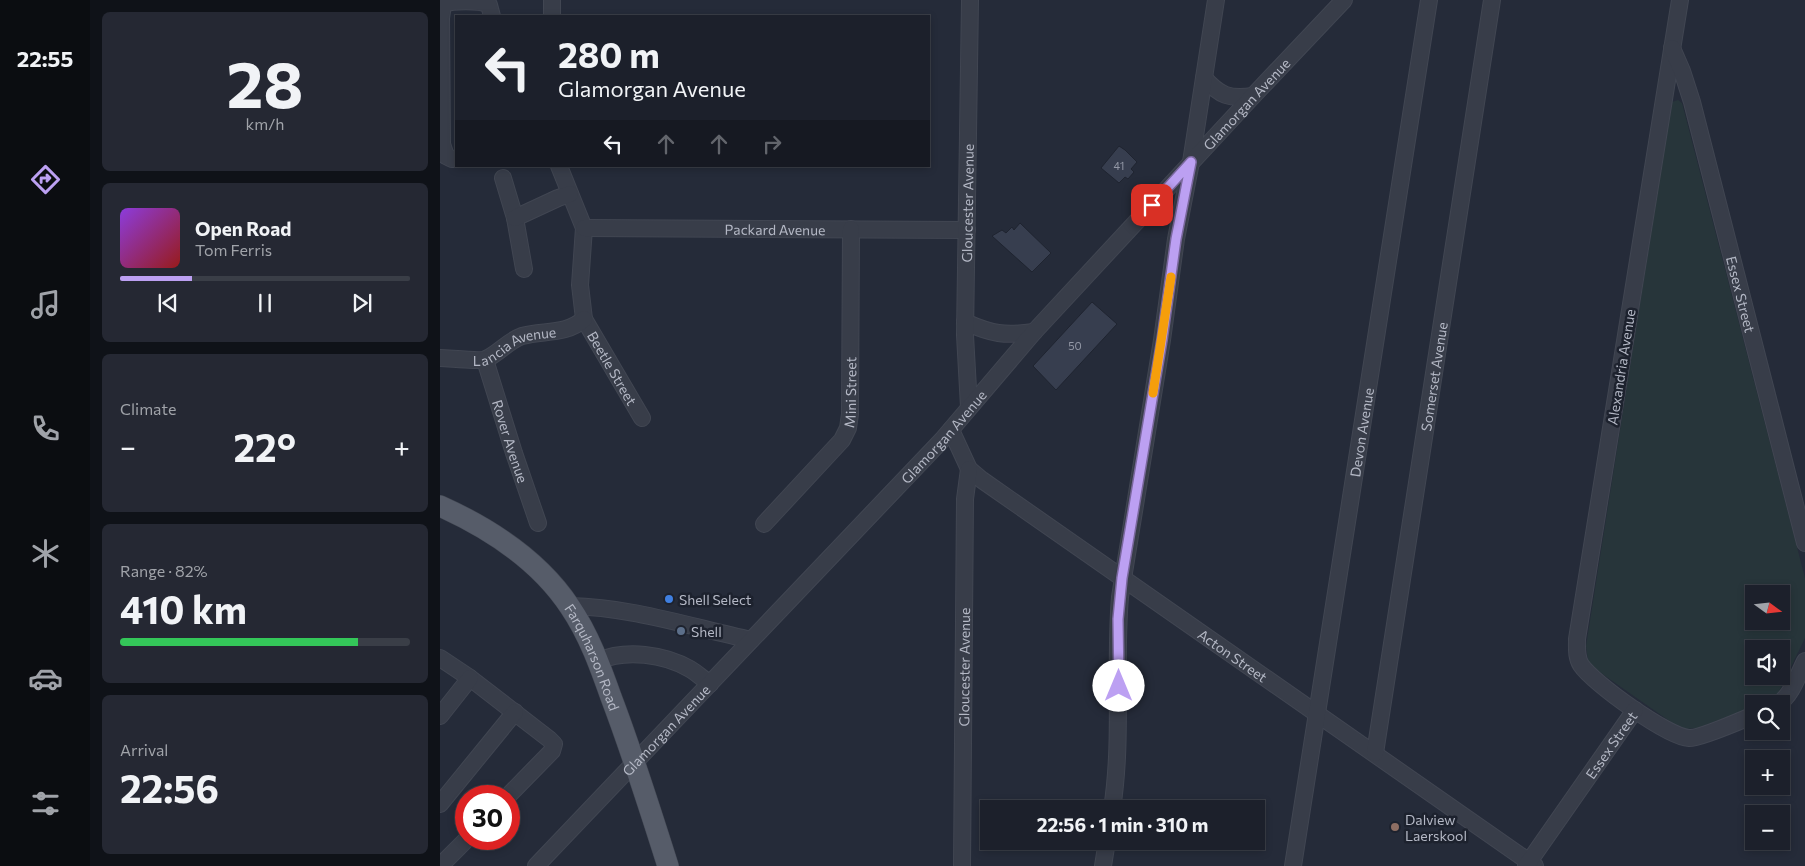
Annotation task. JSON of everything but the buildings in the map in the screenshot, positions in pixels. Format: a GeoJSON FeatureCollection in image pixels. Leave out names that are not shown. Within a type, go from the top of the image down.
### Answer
{"type":"FeatureCollection","features":[{"type":"Feature","properties":{"kind":"main road","name":"Farquharson Road"},"geometry":{"type":"LineString","coordinates":[[440,506],[466,517],[519,551],[543,574],[570,606],[588,638],[598,661],[668,866]]}},
{"type":"Feature","properties":{"kind":"street"},"geometry":{"type":"LineString","coordinates":[[552,0],[552,15]]}},
{"type":"Feature","properties":{"kind":"street","name":"Gloucester Avenue"},"geometry":{"type":"LineString","coordinates":[[969,408],[965,362],[965,322],[970,0]]}},
{"type":"Feature","properties":{"kind":"street"},"geometry":{"type":"LineString","coordinates":[[1113,800],[1118,740],[1118,619],[1122,578],[1216,0]]}},
{"type":"Feature","properties":{"kind":"street","name":"Glamorgan Avenue"},"geometry":{"type":"LineString","coordinates":[[536,866],[950,430],[1034,332],[1344,0]]}},
{"type":"Feature","properties":{"kind":"street","name":"Devon Avenue"},"geometry":{"type":"LineString","coordinates":[[1293,866],[1429,0]]}},
{"type":"Feature","properties":{"kind":"street","name":"Somerset Avenue"},"geometry":{"type":"LineString","coordinates":[[1375,753],[1492,0]]}},
{"type":"Feature","properties":{"kind":"street","name":"Alexandria Avenue"},"geometry":{"type":"LineString","coordinates":[[1635,710],[1587,672],[1578,657],[1577,639],[1680,0]]}},
{"type":"Feature","properties":{"kind":"street"},"geometry":{"type":"LineString","coordinates":[[455,159],[446,156],[442,144],[441,27],[443,5],[450,1],[480,1],[489,5],[492,15]]}},
{"type":"Feature","properties":{"kind":"street","name":"Essex Street"},"geometry":{"type":"LineString","coordinates":[[1672,48],[1692,102],[1805,543]]}},
{"type":"Feature","properties":{"kind":"street"},"geometry":{"type":"LineString","coordinates":[[1204,78],[1214,89],[1222,94],[1239,98],[1253,96]]}},
{"type":"Feature","properties":{"kind":"street"},"geometry":{"type":"LineString","coordinates":[[559,167],[584,228],[580,285],[584,319]]}},
{"type":"Feature","properties":{"kind":"street"},"geometry":{"type":"LineString","coordinates":[[502,178],[515,218],[524,269]]}},
{"type":"Feature","properties":{"kind":"street"},"geometry":{"type":"LineString","coordinates":[[515,218],[570,194]]}},
{"type":"Feature","properties":{"kind":"street","name":"Packard Avenue"},"geometry":{"type":"LineString","coordinates":[[584,228],[967,230]]}},
{"type":"Feature","properties":{"kind":"street","name":"Mini Street"},"geometry":{"type":"LineString","coordinates":[[764,524],[842,440],[848,428],[850,414],[851,229]]}},
{"type":"Feature","properties":{"kind":"street","name":"Lancia Avenue"},"geometry":{"type":"LineString","coordinates":[[440,358],[485,360],[509,342],[520,337],[534,333],[559,332],[578,324],[584,319]]}},
{"type":"Feature","properties":{"kind":"street","name":"Beetle Street"},"geometry":{"type":"LineString","coordinates":[[584,319],[642,418]]}},
{"type":"Feature","properties":{"kind":"street"},"geometry":{"type":"LineString","coordinates":[[965,322],[986,331],[1003,335],[1034,332]]}},
{"type":"Feature","properties":{"kind":"street","name":"Rover Avenue"},"geometry":{"type":"LineString","coordinates":[[485,360],[538,523]]}},
{"type":"Feature","properties":{"kind":"street","name":"Acton Street"},"geometry":{"type":"LineString","coordinates":[[950,430],[969,469],[1122,578],[1375,753],[1530,864]]}},
{"type":"Feature","properties":{"kind":"street","name":"Gloucester Avenue"},"geometry":{"type":"LineString","coordinates":[[962,866],[965,499],[969,469]]}},
{"type":"Feature","properties":{"kind":"street"},"geometry":{"type":"LineString","coordinates":[[570,606],[603,607],[751,640]]}},
{"type":"Feature","properties":{"kind":"street"},"geometry":{"type":"LineString","coordinates":[[598,661],[612,656],[629,654],[649,656],[690,669],[710,684]]}},
{"type":"Feature","properties":{"kind":"street"},"geometry":{"type":"LineString","coordinates":[[440,658],[470,678],[554,744],[552,751],[519,785]]}},
{"type":"Feature","properties":{"kind":"street"},"geometry":{"type":"LineString","coordinates":[[1788,695],[1805,661]]}},
{"type":"Feature","properties":{"kind":"street"},"geometry":{"type":"LineString","coordinates":[[440,716],[470,678]]}},
{"type":"Feature","properties":{"kind":"street","name":"Essex Street"},"geometry":{"type":"LineString","coordinates":[[1530,864],[1635,710],[1673,733],[1688,738],[1694,738],[1745,718]]}},
{"type":"Feature","properties":{"kind":"street"},"geometry":{"type":"LineString","coordinates":[[440,804],[515,712]]}},
{"type":"Feature","properties":{"kind":"street"},"geometry":{"type":"LineString","coordinates":[[443,865],[457,850]]}},
{"type":"Feature","properties":{"kind":"street"},"geometry":{"type":"LineString","coordinates":[[1104,866],[1106,850]]}},
{"type":"Feature","properties":{"kind":"shaded area"},"geometry":{"type":"Polygon","coordinates":[[[1678,100],[1682,103],[1805,578],[1805,638],[1790,669],[1790,640],[1745,640],[1745,685],[1782,685],[1778,694],[1745,695],[1745,710],[1698,728],[1685,729],[1678,727],[1591,666],[1586,646],[1672,102],[1678,100]]]}},
{"type":"Feature","properties":{"kind":"slow traffic"},"geometry":{"type":"LineString","coordinates":[[1153,393],[1171,277]]}},
{"type":"Feature","properties":{"kind":"place","name":"Shell Select"},"geometry":{"type":"Point","coordinates":[669,599]}},
{"type":"Feature","properties":{"kind":"place","name":"Shell"},"geometry":{"type":"Point","coordinates":[681,631]}},
{"type":"Feature","properties":{"kind":"place","name":"Dalview Laerskool"},"geometry":{"type":"Point","coordinates":[1395,827]}},
{"type":"Feature","properties":{"kind":"route"},"geometry":{"type":"LineString","coordinates":[[1119,686],[1118,619],[1122,578],[1162,340],[1176,239],[1191,162],[1152,205]]}}]}
